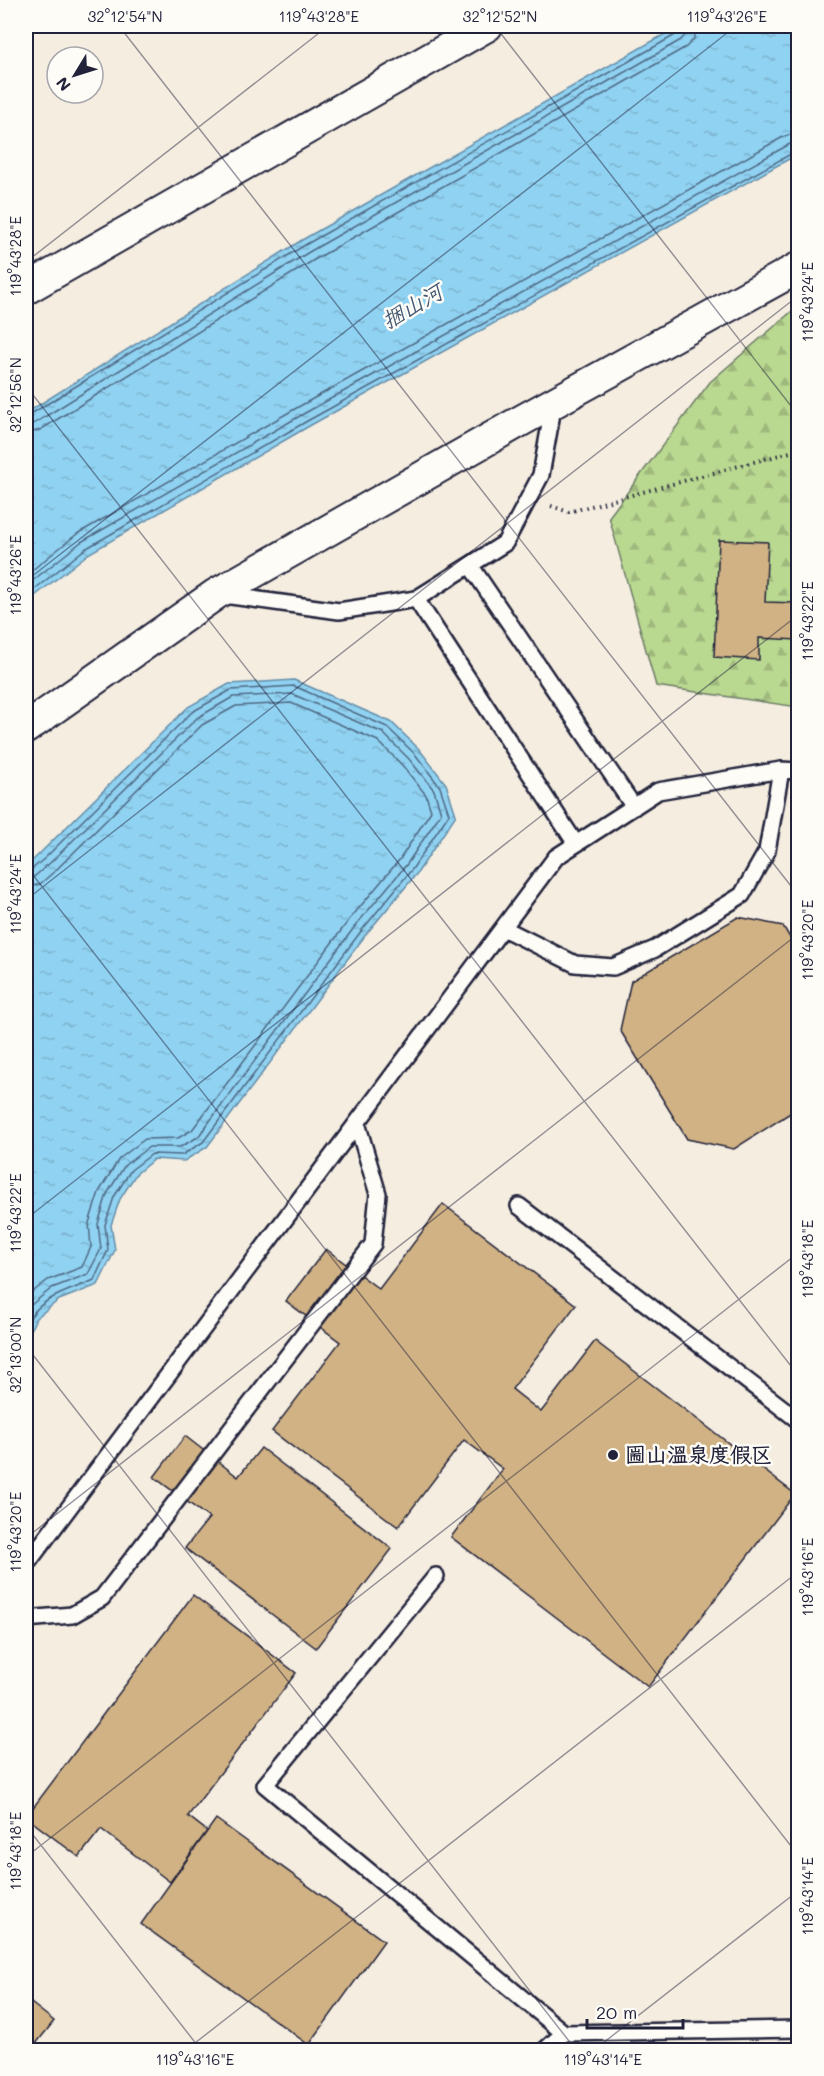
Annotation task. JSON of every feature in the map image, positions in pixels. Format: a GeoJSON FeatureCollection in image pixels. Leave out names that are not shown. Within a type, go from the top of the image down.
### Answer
{"type":"FeatureCollection","features":[{"type":"Feature","properties":{"kind":"street"},"geometry":{"type":"LineString","coordinates":[[26,289],[487,26]]}},
{"type":"Feature","properties":{"kind":"street"},"geometry":{"type":"LineString","coordinates":[[26,728],[216,594],[554,402],[798,268]]}},
{"type":"Feature","properties":{"kind":"lane"},"geometry":{"type":"LineString","coordinates":[[216,594],[278,600],[339,610],[416,599],[505,543],[541,475],[554,402]]}},
{"type":"Feature","properties":{"kind":"lane"},"geometry":{"type":"LineString","coordinates":[[470,565],[634,807]]}},
{"type":"Feature","properties":{"kind":"lane"},"geometry":{"type":"LineString","coordinates":[[416,599],[576,844]]}},
{"type":"Feature","properties":{"kind":"lane"},"geometry":{"type":"LineString","coordinates":[[503,928],[575,964],[613,967],[655,949],[742,895],[767,851],[781,770]]}},
{"type":"Feature","properties":{"kind":"lane"},"geometry":{"type":"LineString","coordinates":[[26,1565],[556,857],[658,791],[781,770],[798,771]]}},
{"type":"Feature","properties":{"kind":"lane"},"geometry":{"type":"LineString","coordinates":[[26,1618],[72,1615],[102,1598],[373,1244],[378,1194],[357,1122]]}},
{"type":"Feature","properties":{"kind":"lane"},"geometry":{"type":"LineString","coordinates":[[519,1206],[798,1420]]}},
{"type":"Feature","properties":{"kind":"lane"},"geometry":{"type":"LineString","coordinates":[[436,1576],[265,1785],[564,2033],[798,2029]]}},
{"type":"Feature","properties":{"kind":"lane"},"geometry":{"type":"LineString","coordinates":[[545,2050],[564,2033]]}},
{"type":"Feature","properties":{"kind":"path"},"geometry":{"type":"LineString","coordinates":[[529,498],[569,512],[798,450]]}},
{"type":"Feature","properties":{"kind":"green space"},"geometry":{"type":"Polygon","coordinates":[[[798,306],[798,707],[656,686],[609,517],[710,382],[798,306]]]}},
{"type":"Feature","properties":{"kind":"water","name":"捆山河"},"geometry":{"type":"Polygon","coordinates":[[[679,26],[798,26],[798,154],[311,425],[88,554],[26,603],[26,413],[302,240],[679,26]]]}},
{"type":"Feature","properties":{"kind":"water"},"geometry":{"type":"Polygon","coordinates":[[[294,680],[391,722],[419,749],[446,784],[456,815],[418,872],[367,933],[207,1147],[184,1161],[154,1159],[136,1174],[120,1199],[111,1225],[115,1250],[98,1285],[59,1300],[36,1318],[26,1340],[26,867],[188,707],[229,684],[294,680]]]}},
{"type":"Feature","properties":{"kind":"building"},"geometry":{"type":"Polygon","coordinates":[[[719,540],[768,542],[765,602],[798,603],[798,640],[759,638],[759,660],[714,657],[719,540]]]}},
{"type":"Feature","properties":{"kind":"building"},"geometry":{"type":"Polygon","coordinates":[[[738,917],[783,926],[798,951],[798,1108],[734,1149],[687,1139],[620,1030],[631,981],[738,917]]]}},
{"type":"Feature","properties":{"kind":"building","name":"圌山温泉度假区"},"geometry":{"type":"Polygon","coordinates":[[[443,1204],[576,1305],[512,1389],[541,1412],[595,1341],[795,1494],[648,1687],[451,1537],[503,1469],[464,1440],[398,1527],[272,1431],[340,1342],[286,1301],[326,1249],[379,1289],[443,1204]]]}},
{"type":"Feature","properties":{"kind":"building"},"geometry":{"type":"Polygon","coordinates":[[[185,1436],[238,1477],[261,1448],[392,1549],[316,1648],[185,1548],[209,1518],[154,1477],[185,1436]]]}},
{"type":"Feature","properties":{"kind":"building"},"geometry":{"type":"Polygon","coordinates":[[[193,1595],[296,1673],[188,1816],[207,1831],[170,1882],[101,1829],[79,1857],[26,1817],[193,1595]]]}},
{"type":"Feature","properties":{"kind":"building"},"geometry":{"type":"Polygon","coordinates":[[[216,1819],[384,1941],[309,2045],[141,1924],[216,1819]]]}},
{"type":"Feature","properties":{"kind":"building"},"geometry":{"type":"Polygon","coordinates":[[[26,1999],[54,2021],[31,2050],[26,2050],[26,1999]]]}},
{"type":"Feature","properties":{"kind":"place","name":"圌山温泉度假区"},"geometry":{"type":"Point","coordinates":[613,1455]}}]}
